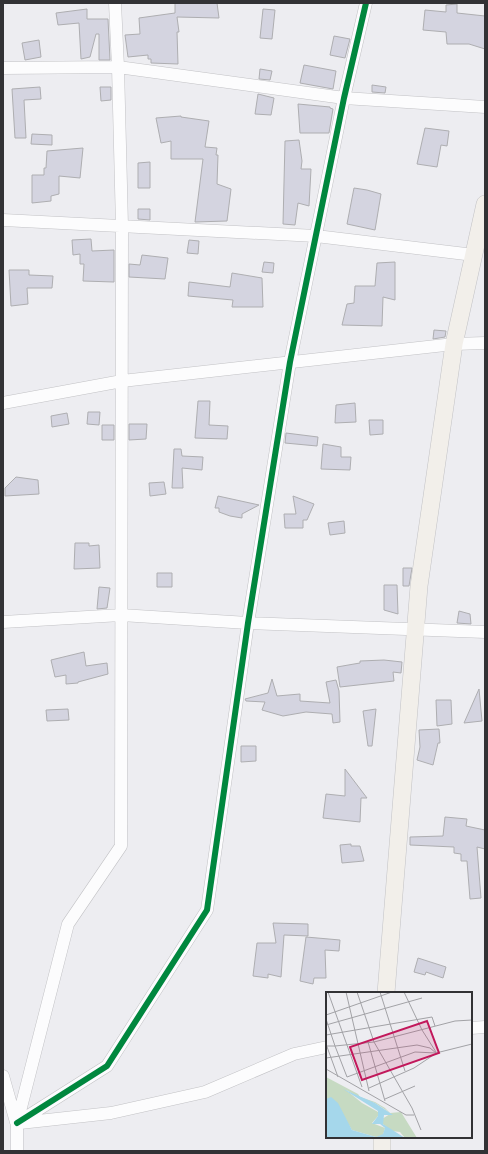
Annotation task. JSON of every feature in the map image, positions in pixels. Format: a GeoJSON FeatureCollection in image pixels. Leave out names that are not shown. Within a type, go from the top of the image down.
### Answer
{"type":"FeatureCollection","features":[{"type":"Feature","properties":{"kind":"main road"},"geometry":{"type":"LineString","coordinates":[[386,992],[419,586],[454,344],[485,204]]}},
{"type":"Feature","properties":{"kind":"main road"},"geometry":{"type":"LineString","coordinates":[[382,1138],[382,1151]]}},
{"type":"Feature","properties":{"kind":"street"},"geometry":{"type":"LineString","coordinates":[[17,1151],[17,1123],[68,924],[121,846],[122,226],[115,3]]}},
{"type":"Feature","properties":{"kind":"street"},"geometry":{"type":"LineString","coordinates":[[17,1123],[107,1066],[207,910],[248,623],[290,362],[344,98],[366,3]]}},
{"type":"Feature","properties":{"kind":"street"},"geometry":{"type":"LineString","coordinates":[[3,68],[118,67],[344,98],[485,107]]}},
{"type":"Feature","properties":{"kind":"street"},"geometry":{"type":"LineString","coordinates":[[3,220],[316,236],[474,255]]}},
{"type":"Feature","properties":{"kind":"street"},"geometry":{"type":"LineString","coordinates":[[3,403],[122,381],[454,344],[485,343]]}},
{"type":"Feature","properties":{"kind":"street"},"geometry":{"type":"LineString","coordinates":[[3,622],[122,615],[248,623],[485,632]]}},
{"type":"Feature","properties":{"kind":"street"},"geometry":{"type":"LineString","coordinates":[[472,1028],[485,1027]]}},
{"type":"Feature","properties":{"kind":"street"},"geometry":{"type":"LineString","coordinates":[[17,1123],[111,1113],[204,1092],[294,1054],[326,1047]]}},
{"type":"Feature","properties":{"kind":"street"},"geometry":{"type":"LineString","coordinates":[[3,1076],[17,1123]]}},
{"type":"Feature","properties":{"kind":"building"},"geometry":{"type":"Polygon","coordinates":[[[175,3],[217,3],[219,18],[177,17],[179,32],[177,32],[178,64],[151,63],[151,59],[148,59],[148,55],[128,57],[125,35],[140,34],[139,18],[175,13],[175,3]]]}},
{"type":"Feature","properties":{"kind":"building"},"geometry":{"type":"Polygon","coordinates":[[[457,4],[457,13],[485,16],[485,49],[469,44],[447,44],[446,32],[423,30],[425,10],[446,12],[446,5],[457,4]]]}},
{"type":"Feature","properties":{"kind":"building"},"geometry":{"type":"Polygon","coordinates":[[[87,9],[87,19],[108,19],[110,60],[99,60],[99,34],[96,34],[90,57],[81,59],[79,23],[58,25],[56,13],[87,9]]]}},
{"type":"Feature","properties":{"kind":"building"},"geometry":{"type":"Polygon","coordinates":[[[263,9],[275,10],[272,39],[260,38],[263,9]]]}},
{"type":"Feature","properties":{"kind":"building"},"geometry":{"type":"Polygon","coordinates":[[[334,36],[350,39],[345,58],[330,55],[334,36]]]}},
{"type":"Feature","properties":{"kind":"building"},"geometry":{"type":"Polygon","coordinates":[[[39,40],[41,57],[25,60],[22,43],[39,40]]]}},
{"type":"Feature","properties":{"kind":"building"},"geometry":{"type":"Polygon","coordinates":[[[304,65],[336,71],[333,89],[300,83],[304,65]]]}},
{"type":"Feature","properties":{"kind":"building"},"geometry":{"type":"Polygon","coordinates":[[[260,69],[272,71],[270,80],[259,79],[260,69]]]}},
{"type":"Feature","properties":{"kind":"building"},"geometry":{"type":"Polygon","coordinates":[[[372,85],[386,87],[385,93],[372,92],[372,85]]]}},
{"type":"Feature","properties":{"kind":"building"},"geometry":{"type":"Polygon","coordinates":[[[40,87],[41,99],[24,100],[26,138],[15,138],[12,89],[40,87]]]}},
{"type":"Feature","properties":{"kind":"building"},"geometry":{"type":"Polygon","coordinates":[[[100,87],[111,87],[111,100],[101,101],[100,87]]]}},
{"type":"Feature","properties":{"kind":"building"},"geometry":{"type":"Polygon","coordinates":[[[258,94],[274,98],[271,115],[255,114],[258,94]]]}},
{"type":"Feature","properties":{"kind":"building"},"geometry":{"type":"Polygon","coordinates":[[[298,104],[330,107],[333,109],[329,133],[300,133],[298,104]]]}},
{"type":"Feature","properties":{"kind":"building"},"geometry":{"type":"Polygon","coordinates":[[[181,116],[209,121],[205,147],[217,148],[217,184],[231,189],[227,221],[195,222],[203,159],[171,159],[171,141],[161,143],[156,118],[181,116]]]}},
{"type":"Feature","properties":{"kind":"building"},"geometry":{"type":"Polygon","coordinates":[[[425,128],[449,131],[447,146],[441,145],[437,167],[417,164],[425,128]]]}},
{"type":"Feature","properties":{"kind":"building"},"geometry":{"type":"Polygon","coordinates":[[[32,134],[52,135],[52,145],[31,144],[32,134]]]}},
{"type":"Feature","properties":{"kind":"building"},"geometry":{"type":"Polygon","coordinates":[[[299,140],[302,161],[301,169],[311,169],[309,206],[298,203],[295,225],[283,224],[285,141],[299,140]]]}},
{"type":"Feature","properties":{"kind":"building"},"geometry":{"type":"Polygon","coordinates":[[[83,148],[80,178],[59,176],[59,194],[51,196],[51,201],[32,203],[32,175],[44,175],[47,151],[83,148]]]}},
{"type":"Feature","properties":{"kind":"building"},"geometry":{"type":"Polygon","coordinates":[[[150,162],[150,188],[138,188],[138,163],[150,162]]]}},
{"type":"Feature","properties":{"kind":"building"},"geometry":{"type":"Polygon","coordinates":[[[354,188],[381,194],[375,230],[347,224],[354,188]]]}},
{"type":"Feature","properties":{"kind":"building"},"geometry":{"type":"Polygon","coordinates":[[[138,209],[150,209],[150,220],[138,219],[138,209]]]}},
{"type":"Feature","properties":{"kind":"building"},"geometry":{"type":"Polygon","coordinates":[[[91,239],[92,251],[114,250],[114,282],[83,281],[84,264],[80,264],[80,254],[73,255],[72,240],[91,239]]]}},
{"type":"Feature","properties":{"kind":"building"},"geometry":{"type":"Polygon","coordinates":[[[189,240],[199,241],[198,254],[187,253],[189,240]]]}},
{"type":"Feature","properties":{"kind":"building"},"geometry":{"type":"Polygon","coordinates":[[[142,255],[168,258],[165,279],[129,277],[129,264],[140,265],[142,255]]]}},
{"type":"Feature","properties":{"kind":"building"},"geometry":{"type":"Polygon","coordinates":[[[264,262],[274,263],[273,273],[262,272],[264,262]]]}},
{"type":"Feature","properties":{"kind":"building"},"geometry":{"type":"Polygon","coordinates":[[[395,262],[395,300],[383,297],[382,326],[342,325],[347,304],[354,303],[355,286],[375,286],[377,263],[395,262]]]}},
{"type":"Feature","properties":{"kind":"building"},"geometry":{"type":"Polygon","coordinates":[[[9,270],[29,270],[29,275],[53,276],[52,288],[27,288],[28,304],[11,306],[9,270]]]}},
{"type":"Feature","properties":{"kind":"building"},"geometry":{"type":"Polygon","coordinates":[[[232,273],[262,278],[263,307],[232,307],[233,300],[188,296],[189,282],[230,287],[232,273]]]}},
{"type":"Feature","properties":{"kind":"building"},"geometry":{"type":"Polygon","coordinates":[[[434,330],[446,331],[445,337],[433,339],[434,330]]]}},
{"type":"Feature","properties":{"kind":"building"},"geometry":{"type":"Polygon","coordinates":[[[198,401],[210,401],[209,425],[228,426],[227,439],[195,438],[198,401]]]}},
{"type":"Feature","properties":{"kind":"building"},"geometry":{"type":"Polygon","coordinates":[[[355,403],[356,422],[335,423],[336,405],[355,403]]]}},
{"type":"Feature","properties":{"kind":"building"},"geometry":{"type":"Polygon","coordinates":[[[88,412],[100,412],[99,425],[87,424],[88,412]]]}},
{"type":"Feature","properties":{"kind":"building"},"geometry":{"type":"Polygon","coordinates":[[[67,413],[69,424],[52,427],[51,416],[67,413]]]}},
{"type":"Feature","properties":{"kind":"building"},"geometry":{"type":"Polygon","coordinates":[[[369,420],[383,420],[383,434],[370,435],[369,420]]]}},
{"type":"Feature","properties":{"kind":"building"},"geometry":{"type":"Polygon","coordinates":[[[129,424],[147,424],[146,439],[129,440],[129,424]]]}},
{"type":"Feature","properties":{"kind":"building"},"geometry":{"type":"Polygon","coordinates":[[[102,425],[114,425],[114,440],[102,440],[102,425]]]}},
{"type":"Feature","properties":{"kind":"building"},"geometry":{"type":"Polygon","coordinates":[[[286,433],[318,437],[317,446],[285,443],[286,433]]]}},
{"type":"Feature","properties":{"kind":"building"},"geometry":{"type":"Polygon","coordinates":[[[323,444],[341,447],[341,457],[351,457],[350,470],[321,469],[323,444]]]}},
{"type":"Feature","properties":{"kind":"building"},"geometry":{"type":"Polygon","coordinates":[[[174,449],[181,449],[182,456],[203,457],[202,470],[182,468],[183,488],[172,488],[174,449]]]}},
{"type":"Feature","properties":{"kind":"building"},"geometry":{"type":"Polygon","coordinates":[[[16,477],[38,480],[39,494],[5,496],[5,488],[16,477]]]}},
{"type":"Feature","properties":{"kind":"building"},"geometry":{"type":"Polygon","coordinates":[[[164,482],[166,494],[150,496],[149,483],[164,482]]]}},
{"type":"Feature","properties":{"kind":"building"},"geometry":{"type":"Polygon","coordinates":[[[218,496],[259,505],[242,514],[242,518],[230,516],[219,512],[219,508],[215,508],[218,496]]]}},
{"type":"Feature","properties":{"kind":"building"},"geometry":{"type":"Polygon","coordinates":[[[293,496],[314,504],[307,520],[303,520],[303,528],[285,528],[284,514],[296,514],[293,496]]]}},
{"type":"Feature","properties":{"kind":"building"},"geometry":{"type":"Polygon","coordinates":[[[344,521],[345,533],[330,535],[328,523],[344,521]]]}},
{"type":"Feature","properties":{"kind":"building"},"geometry":{"type":"Polygon","coordinates":[[[75,543],[89,543],[89,546],[99,545],[100,568],[74,569],[75,543]]]}},
{"type":"Feature","properties":{"kind":"building"},"geometry":{"type":"Polygon","coordinates":[[[403,568],[412,568],[409,586],[403,586],[403,568]]]}},
{"type":"Feature","properties":{"kind":"building"},"geometry":{"type":"Polygon","coordinates":[[[157,573],[172,573],[172,587],[157,587],[157,573]]]}},
{"type":"Feature","properties":{"kind":"building"},"geometry":{"type":"Polygon","coordinates":[[[384,585],[397,585],[398,614],[384,610],[384,585]]]}},
{"type":"Feature","properties":{"kind":"building"},"geometry":{"type":"Polygon","coordinates":[[[99,587],[110,588],[107,608],[97,609],[99,587]]]}},
{"type":"Feature","properties":{"kind":"building"},"geometry":{"type":"Polygon","coordinates":[[[459,611],[470,614],[471,624],[457,623],[459,611]]]}},
{"type":"Feature","properties":{"kind":"building"},"geometry":{"type":"Polygon","coordinates":[[[84,652],[86,666],[107,663],[108,674],[78,683],[66,684],[66,675],[55,677],[51,660],[84,652]]]}},
{"type":"Feature","properties":{"kind":"building"},"geometry":{"type":"Polygon","coordinates":[[[384,660],[402,662],[401,673],[393,672],[394,681],[340,687],[337,667],[360,663],[360,661],[384,660]]]}},
{"type":"Feature","properties":{"kind":"building"},"geometry":{"type":"Polygon","coordinates":[[[272,679],[277,696],[300,694],[300,701],[330,703],[326,682],[336,680],[339,691],[340,722],[333,723],[332,714],[306,712],[283,716],[262,710],[265,702],[246,701],[245,699],[268,693],[272,679]]]}},
{"type":"Feature","properties":{"kind":"building"},"geometry":{"type":"Polygon","coordinates":[[[479,689],[482,721],[464,723],[479,689]]]}},
{"type":"Feature","properties":{"kind":"building"},"geometry":{"type":"Polygon","coordinates":[[[436,700],[451,700],[452,724],[437,726],[436,700]]]}},
{"type":"Feature","properties":{"kind":"building"},"geometry":{"type":"Polygon","coordinates":[[[68,709],[69,720],[47,721],[46,710],[68,709]]]}},
{"type":"Feature","properties":{"kind":"building"},"geometry":{"type":"Polygon","coordinates":[[[376,709],[372,746],[368,746],[363,711],[376,709]]]}},
{"type":"Feature","properties":{"kind":"building"},"geometry":{"type":"Polygon","coordinates":[[[439,729],[440,743],[438,743],[433,765],[417,760],[420,747],[419,730],[439,729]]]}},
{"type":"Feature","properties":{"kind":"building"},"geometry":{"type":"Polygon","coordinates":[[[241,746],[256,746],[256,761],[241,762],[241,746]]]}},
{"type":"Feature","properties":{"kind":"building"},"geometry":{"type":"Polygon","coordinates":[[[345,769],[367,798],[361,798],[360,822],[323,818],[326,794],[345,796],[345,769]]]}},
{"type":"Feature","properties":{"kind":"building"},"geometry":{"type":"Polygon","coordinates":[[[445,817],[467,819],[466,826],[485,830],[485,849],[477,847],[481,898],[470,899],[467,861],[461,861],[461,854],[454,853],[454,847],[410,845],[410,837],[443,836],[445,817]]]}},
{"type":"Feature","properties":{"kind":"building"},"geometry":{"type":"Polygon","coordinates":[[[351,844],[351,846],[360,846],[364,861],[342,863],[340,845],[351,844]]]}},
{"type":"Feature","properties":{"kind":"building"},"geometry":{"type":"Polygon","coordinates":[[[273,923],[308,924],[308,936],[284,935],[281,977],[268,974],[268,978],[253,976],[257,943],[276,943],[273,923]]]}},
{"type":"Feature","properties":{"kind":"building"},"geometry":{"type":"Polygon","coordinates":[[[306,937],[340,940],[339,951],[325,950],[326,978],[314,978],[313,984],[300,981],[306,937]]]}},
{"type":"Feature","properties":{"kind":"building"},"geometry":{"type":"Polygon","coordinates":[[[418,958],[446,967],[443,978],[426,972],[425,975],[414,972],[418,958]]]}},
{"type":"Feature","properties":{"kind":"cycle path"},"geometry":{"type":"LineString","coordinates":[[17,1123],[107,1066],[207,910],[248,623],[290,362],[344,98],[366,3]]}}]}
